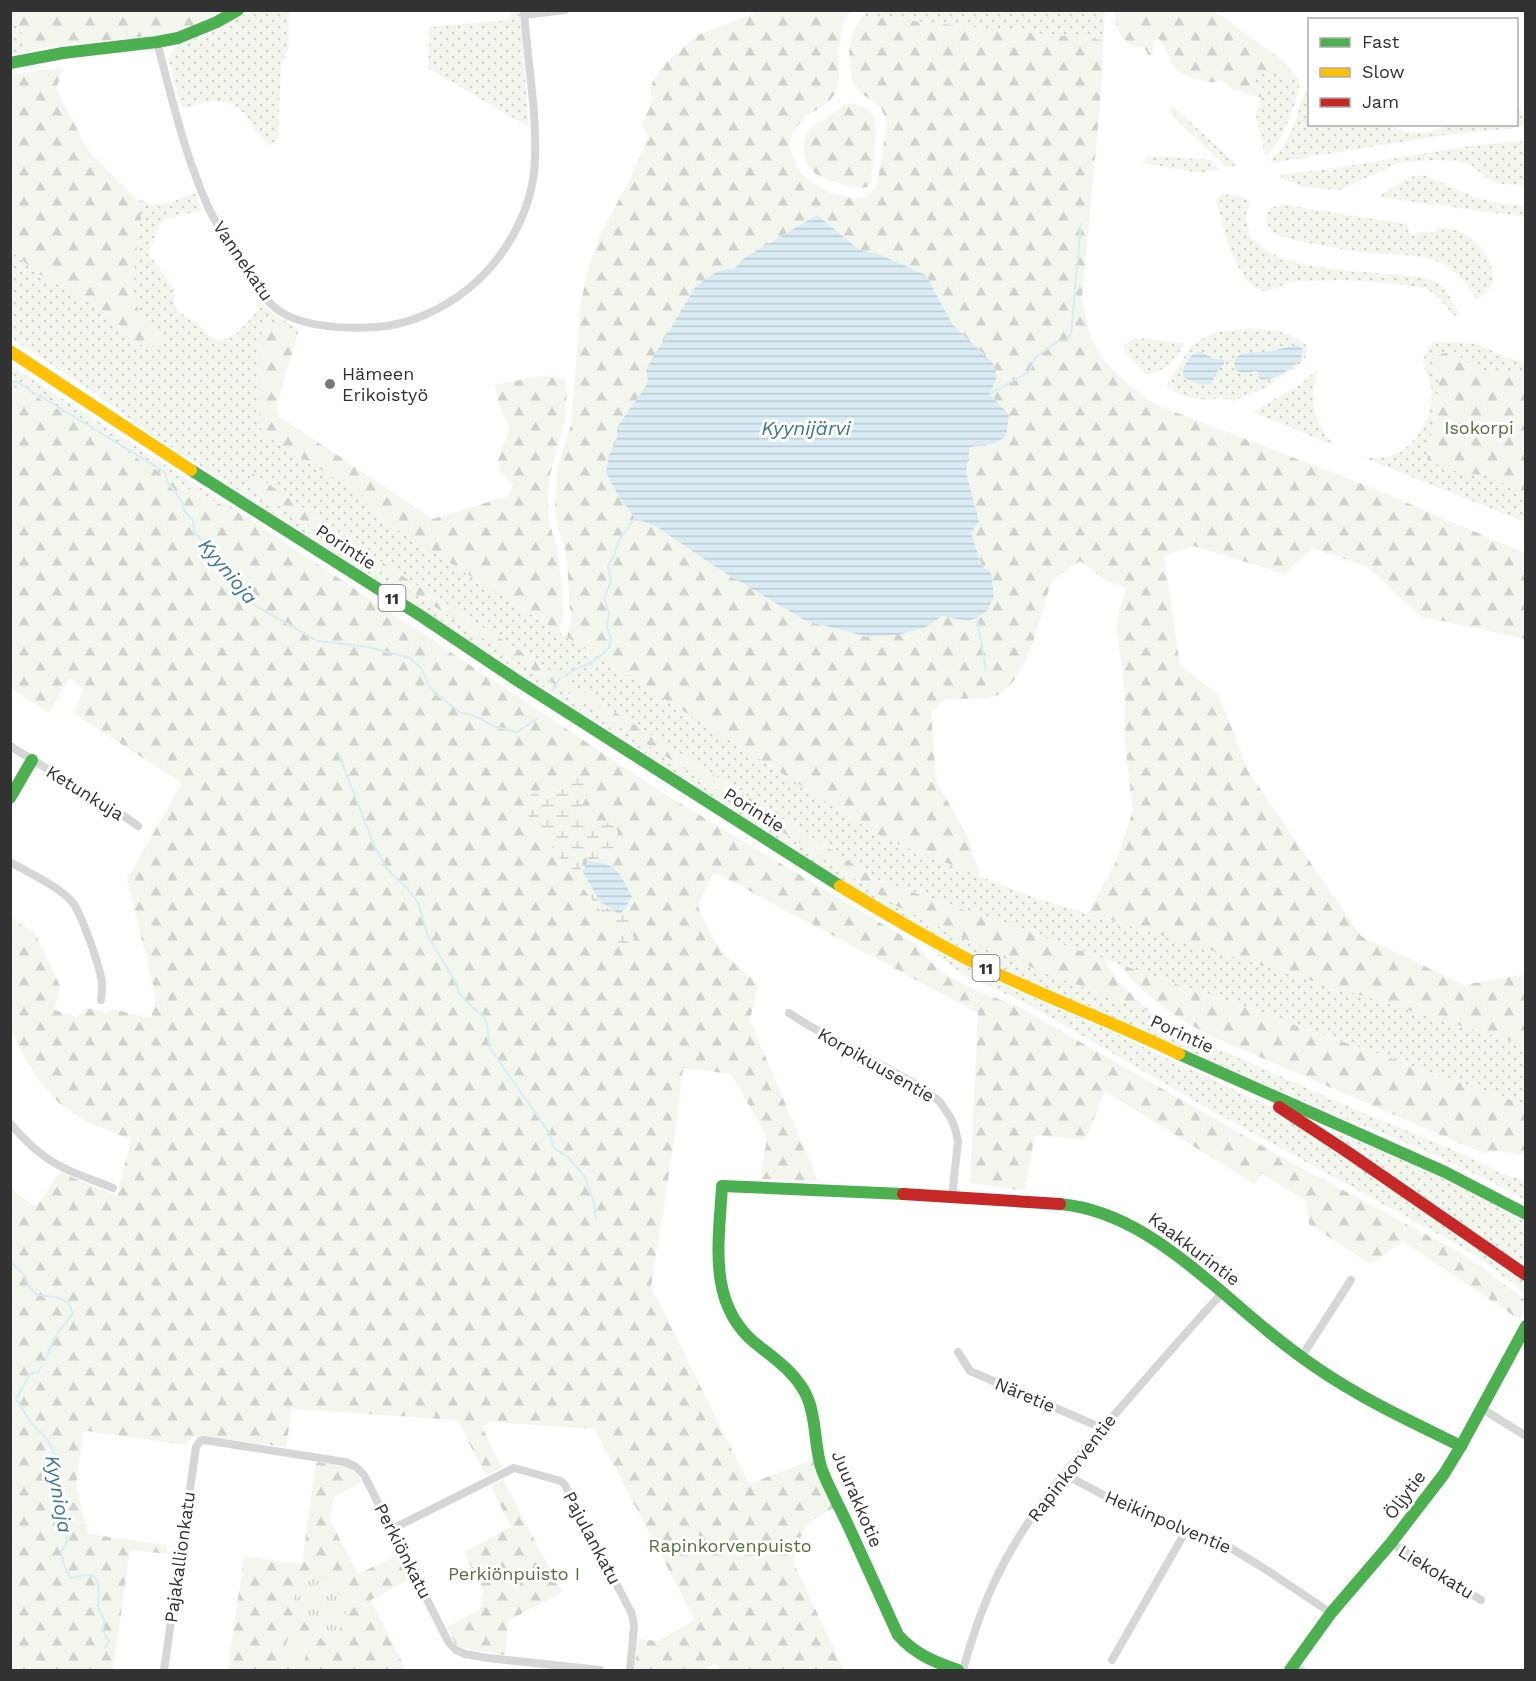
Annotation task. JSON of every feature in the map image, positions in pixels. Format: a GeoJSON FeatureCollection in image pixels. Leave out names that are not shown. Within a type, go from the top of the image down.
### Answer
{"type":"FeatureCollection","features":[{"type":"Feature","properties":{"kind":"main road"},"geometry":{"type":"LineString","coordinates":[[10,63],[63,53],[157,42],[195,32],[238,10]]}},
{"type":"Feature","properties":{"kind":"main road","name":"Porintie"},"geometry":{"type":"LineString","coordinates":[[11,352],[515,679],[771,843],[910,928],[979,965],[1445,1172],[1526,1214]]}},
{"type":"Feature","properties":{"kind":"main road"},"geometry":{"type":"LineString","coordinates":[[10,798],[32,760]]}},
{"type":"Feature","properties":{"kind":"main road"},"geometry":{"type":"LineString","coordinates":[[1215,1070],[1233,1084],[1306,1123],[1526,1275]]}},
{"type":"Feature","properties":{"kind":"main road","name":"Kaakkurintie"},"geometry":{"type":"LineString","coordinates":[[723,1186],[1059,1203],[1104,1213],[1132,1225],[1166,1245],[1302,1356],[1368,1398],[1461,1446]]}},
{"type":"Feature","properties":{"kind":"main road","name":"Juurakkotie"},"geometry":{"type":"LineString","coordinates":[[723,1186],[719,1264],[720,1285],[727,1306],[736,1323],[753,1342],[790,1372],[805,1394],[811,1411],[822,1469],[898,1635],[915,1652],[960,1671]]}},
{"type":"Feature","properties":{"kind":"main road","name":"Öljytie"},"geometry":{"type":"LineString","coordinates":[[1295,1669],[1331,1613],[1391,1543],[1444,1474],[1526,1326]]}},
{"type":"Feature","properties":{"kind":"street"},"geometry":{"type":"LineString","coordinates":[[524,13],[565,10]]}},
{"type":"Feature","properties":{"kind":"street","name":"Vannekatu"},"geometry":{"type":"LineString","coordinates":[[157,42],[198,183],[211,213],[258,288],[273,306],[287,315],[305,321],[326,326],[382,327],[408,321],[460,295],[482,277],[502,253],[522,215],[530,193],[535,161],[524,13]]}},
{"type":"Feature","properties":{"kind":"street","name":"Ketunkuja"},"geometry":{"type":"LineString","coordinates":[[10,746],[138,826]]}},
{"type":"Feature","properties":{"kind":"street"},"geometry":{"type":"LineString","coordinates":[[10,862],[64,894],[74,904],[101,976],[103,987],[101,1000]]}},
{"type":"Feature","properties":{"kind":"street","name":"Korpikuusentie"},"geometry":{"type":"LineString","coordinates":[[789,1013],[807,1026],[923,1088],[940,1102],[950,1117],[958,1141],[952,1197]]}},
{"type":"Feature","properties":{"kind":"street"},"geometry":{"type":"LineString","coordinates":[[10,1123],[34,1148],[60,1166],[113,1188]]}},
{"type":"Feature","properties":{"kind":"street"},"geometry":{"type":"LineString","coordinates":[[1302,1356],[1351,1280]]}},
{"type":"Feature","properties":{"kind":"street","name":"Rapinkorventie"},"geometry":{"type":"LineString","coordinates":[[960,1671],[993,1584],[1028,1524],[1064,1474],[1102,1428],[1223,1292]]}},
{"type":"Feature","properties":{"kind":"street","name":"Näretie"},"geometry":{"type":"LineString","coordinates":[[958,1352],[970,1371],[1102,1428]]}},
{"type":"Feature","properties":{"kind":"street"},"geometry":{"type":"LineString","coordinates":[[1481,1408],[1526,1436]]}},
{"type":"Feature","properties":{"kind":"street","name":"Perkiönkatu"},"geometry":{"type":"LineString","coordinates":[[197,1444],[200,1441],[211,1440],[345,1462],[356,1467],[364,1475],[449,1643],[456,1650],[488,1658],[600,1671]]}},
{"type":"Feature","properties":{"kind":"street","name":"Pajakallionkatu"},"geometry":{"type":"LineString","coordinates":[[164,1671],[197,1444]]}},
{"type":"Feature","properties":{"kind":"street","name":"Pajulankatu"},"geometry":{"type":"LineString","coordinates":[[392,1529],[514,1468],[561,1481],[632,1614],[634,1626],[630,1671]]}},
{"type":"Feature","properties":{"kind":"street","name":"Heikinpolventie"},"geometry":{"type":"LineString","coordinates":[[1064,1474],[1126,1508],[1209,1537],[1230,1547],[1331,1613]]}},
{"type":"Feature","properties":{"kind":"street"},"geometry":{"type":"LineString","coordinates":[[1112,1660],[1187,1529]]}},
{"type":"Feature","properties":{"kind":"street","name":"Liekokatu"},"geometry":{"type":"LineString","coordinates":[[1391,1543],[1481,1600]]}},
{"type":"Feature","properties":{"kind":"green space"},"geometry":{"type":"Polygon","coordinates":[[[13,10],[222,11],[183,29],[160,35],[61,45],[28,51],[13,10]]]}},
{"type":"Feature","properties":{"kind":"green space"},"geometry":{"type":"Polygon","coordinates":[[[867,10],[1105,11],[1103,40],[863,16],[867,10]]]}},
{"type":"Feature","properties":{"kind":"green space"},"geometry":{"type":"Polygon","coordinates":[[[11,11],[13,11],[28,51],[11,54],[11,11]]]}},
{"type":"Feature","properties":{"kind":"green space"},"geometry":{"type":"Polygon","coordinates":[[[251,11],[289,11],[289,47],[281,65],[278,139],[270,146],[256,131],[246,115],[231,103],[213,101],[182,108],[168,59],[175,47],[207,35],[251,11]]]}},
{"type":"Feature","properties":{"kind":"green space"},"geometry":{"type":"Polygon","coordinates":[[[511,11],[520,11],[529,127],[428,68],[430,27],[511,20],[511,11]]]}},
{"type":"Feature","properties":{"kind":"green space"},"geometry":{"type":"Polygon","coordinates":[[[760,11],[851,11],[844,22],[838,50],[839,80],[836,93],[825,105],[807,115],[793,131],[789,144],[796,166],[806,179],[831,193],[855,199],[869,195],[877,186],[887,122],[881,107],[861,93],[852,80],[849,52],[852,33],[863,16],[1103,40],[1101,93],[1082,299],[1091,339],[1105,362],[1154,404],[1370,487],[1525,553],[1525,639],[1420,616],[1368,567],[1312,548],[1285,574],[1194,546],[1164,556],[1180,665],[1218,694],[1250,774],[1361,936],[1464,985],[1525,974],[1525,1045],[1088,913],[1116,862],[1133,810],[1125,743],[1125,693],[1117,632],[1119,610],[1127,588],[1107,581],[1080,561],[1057,577],[1050,586],[1030,649],[1014,680],[1004,691],[987,698],[945,699],[931,712],[936,781],[966,833],[980,876],[885,839],[567,637],[571,621],[566,551],[558,529],[555,506],[558,465],[571,425],[581,301],[591,260],[601,233],[628,183],[649,136],[642,126],[653,98],[650,92],[653,80],[667,61],[698,35],[760,11]],[[817,215],[744,258],[735,268],[718,271],[663,342],[646,369],[648,383],[617,427],[617,440],[609,455],[606,474],[619,497],[635,518],[657,527],[720,570],[806,621],[868,637],[898,635],[926,627],[942,616],[967,621],[994,595],[991,574],[982,566],[971,533],[979,521],[966,472],[970,447],[994,444],[1009,415],[990,394],[997,377],[993,363],[953,325],[926,275],[876,253],[861,251],[817,215]]]}},
{"type":"Feature","properties":{"kind":"green space"},"geometry":{"type":"Polygon","coordinates":[[[1114,11],[1214,11],[1285,62],[1293,73],[1292,81],[1285,81],[1274,72],[1255,69],[1251,80],[1261,89],[1261,98],[1231,88],[1221,80],[1211,82],[1187,76],[1173,65],[1158,38],[1153,42],[1153,55],[1148,55],[1145,48],[1141,46],[1137,48],[1126,41],[1118,29],[1114,11]]]}},
{"type":"Feature","properties":{"kind":"green space"},"geometry":{"type":"Polygon","coordinates":[[[63,68],[56,89],[88,150],[136,199],[141,217],[131,291],[144,324],[165,338],[159,346],[140,345],[106,312],[37,273],[11,250],[11,74],[63,68]]]}},
{"type":"Feature","properties":{"kind":"green space"},"geometry":{"type":"Polygon","coordinates":[[[1255,69],[1274,72],[1285,81],[1292,81],[1293,73],[1299,80],[1295,102],[1284,130],[1278,142],[1265,156],[1256,114],[1261,89],[1251,80],[1255,69]]]}},
{"type":"Feature","properties":{"kind":"green space"},"geometry":{"type":"Polygon","coordinates":[[[1308,90],[1308,126],[1391,126],[1405,132],[1423,133],[1444,126],[1518,126],[1518,106],[1525,116],[1525,127],[1444,135],[1272,163],[1271,160],[1289,136],[1308,90]]]}},
{"type":"Feature","properties":{"kind":"green space"},"geometry":{"type":"Polygon","coordinates":[[[850,103],[867,109],[875,123],[876,139],[871,181],[864,188],[841,184],[818,175],[807,163],[804,151],[805,138],[812,127],[850,103]]]}},
{"type":"Feature","properties":{"kind":"green space"},"geometry":{"type":"Polygon","coordinates":[[[1172,106],[1238,165],[1226,167],[1176,119],[1170,112],[1169,108],[1172,106]]]}},
{"type":"Feature","properties":{"kind":"green space"},"geometry":{"type":"Polygon","coordinates":[[[1525,141],[1525,185],[1500,184],[1488,179],[1470,164],[1433,160],[1399,163],[1339,190],[1304,187],[1285,180],[1279,175],[1477,145],[1525,141]]]}},
{"type":"Feature","properties":{"kind":"green space"},"geometry":{"type":"Polygon","coordinates":[[[1151,156],[1211,160],[1219,169],[1201,173],[1142,163],[1151,156]]]}},
{"type":"Feature","properties":{"kind":"green space"},"geometry":{"type":"Polygon","coordinates":[[[1424,175],[1474,197],[1496,203],[1525,206],[1525,217],[1378,197],[1409,177],[1424,175]]]}},
{"type":"Feature","properties":{"kind":"green space"},"geometry":{"type":"Polygon","coordinates":[[[195,193],[202,210],[162,220],[148,253],[175,290],[174,303],[177,311],[197,323],[208,335],[218,341],[236,334],[256,313],[258,297],[273,314],[299,329],[295,343],[290,330],[265,435],[366,497],[376,516],[885,839],[1038,899],[1525,1045],[1525,1105],[878,880],[401,575],[252,473],[250,487],[895,905],[1042,972],[1149,1011],[1179,1030],[1212,1046],[1356,1110],[1447,1147],[1508,1176],[1525,1180],[1525,1200],[1415,1146],[1351,1121],[1043,988],[979,958],[885,908],[154,436],[11,338],[10,250],[37,273],[106,312],[140,345],[164,338],[144,324],[131,291],[141,217],[136,199],[151,204],[169,203],[195,193]]]}},
{"type":"Feature","properties":{"kind":"green space"},"geometry":{"type":"Polygon","coordinates":[[[1221,194],[1239,196],[1249,201],[1250,205],[1246,215],[1250,237],[1280,258],[1305,265],[1414,276],[1431,280],[1444,287],[1459,313],[1454,316],[1432,292],[1404,285],[1324,280],[1291,282],[1266,291],[1257,289],[1243,275],[1231,251],[1217,204],[1217,198],[1221,194]]]}},
{"type":"Feature","properties":{"kind":"green space"},"geometry":{"type":"Polygon","coordinates":[[[1284,205],[1407,224],[1409,232],[1413,235],[1421,232],[1435,232],[1438,227],[1460,232],[1474,241],[1487,258],[1493,276],[1491,285],[1486,293],[1476,299],[1455,272],[1437,261],[1413,256],[1341,249],[1282,236],[1269,227],[1267,215],[1270,208],[1284,205]]]}},
{"type":"Feature","properties":{"kind":"green space"},"geometry":{"type":"Polygon","coordinates":[[[266,323],[280,325],[290,330],[295,343],[276,407],[280,417],[433,519],[508,496],[513,484],[500,471],[498,460],[510,429],[499,405],[495,384],[546,376],[564,380],[567,391],[565,420],[549,478],[548,504],[549,521],[558,553],[563,605],[559,632],[376,516],[366,497],[265,435],[259,425],[260,337],[266,323]]]}},
{"type":"Feature","properties":{"kind":"green space"},"geometry":{"type":"Polygon","coordinates":[[[1249,328],[1280,332],[1294,337],[1307,346],[1304,361],[1267,387],[1233,401],[1193,398],[1177,393],[1168,387],[1167,384],[1192,345],[1213,333],[1249,328]]]}},
{"type":"Feature","properties":{"kind":"green space"},"geometry":{"type":"Polygon","coordinates":[[[1136,338],[1184,343],[1170,364],[1147,375],[1125,352],[1124,347],[1136,338]]]}},
{"type":"Feature","properties":{"kind":"green space"},"geometry":{"type":"Polygon","coordinates":[[[1435,342],[1477,344],[1512,360],[1525,361],[1525,372],[1494,373],[1474,368],[1453,351],[1439,385],[1427,460],[1463,474],[1492,475],[1517,493],[1525,494],[1525,522],[1360,456],[1392,455],[1409,445],[1422,429],[1432,401],[1432,391],[1423,360],[1429,345],[1435,342]]]}},
{"type":"Feature","properties":{"kind":"green space","name":"Isokorpi"},"geometry":{"type":"Polygon","coordinates":[[[1453,351],[1474,368],[1494,373],[1525,372],[1525,494],[1517,493],[1492,475],[1463,474],[1427,461],[1439,385],[1432,357],[1453,351]]]}},
{"type":"Feature","properties":{"kind":"green space"},"geometry":{"type":"Polygon","coordinates":[[[10,365],[245,516],[182,486],[63,412],[22,389],[11,387],[10,365]]]}},
{"type":"Feature","properties":{"kind":"green space"},"geometry":{"type":"Polygon","coordinates":[[[1317,370],[1313,406],[1323,430],[1335,446],[1253,412],[1301,384],[1317,370]]]}},
{"type":"Feature","properties":{"kind":"green space","name":"Rapinkorvenpuisto"},"geometry":{"type":"Polygon","coordinates":[[[11,387],[22,389],[63,412],[182,486],[245,516],[666,795],[916,944],[938,968],[950,977],[975,990],[1019,1007],[1285,1159],[1455,1250],[1482,1267],[1525,1300],[1520,1320],[1403,1241],[1370,1264],[1309,1224],[1306,1201],[1261,1173],[1254,1184],[1105,1091],[1085,1140],[1035,1135],[1024,1191],[970,1183],[978,1013],[714,872],[698,906],[708,930],[725,955],[758,984],[750,1020],[818,1181],[761,1179],[767,1137],[731,1074],[683,1068],[651,1287],[749,1484],[814,1459],[834,1508],[809,1523],[799,1542],[793,1562],[844,1670],[720,1670],[715,1664],[705,1670],[635,1669],[638,1639],[658,1641],[695,1620],[595,1429],[490,1422],[482,1427],[502,1468],[486,1475],[457,1420],[292,1409],[286,1447],[202,1436],[192,1438],[186,1445],[87,1431],[83,1433],[76,1486],[88,1534],[167,1545],[167,1554],[130,1550],[113,1670],[11,1670],[11,1189],[36,1207],[60,1172],[117,1196],[131,1140],[84,1120],[59,1103],[23,1056],[11,1028],[10,917],[35,933],[60,986],[54,1010],[77,1017],[87,1008],[107,1013],[111,1009],[151,1018],[156,997],[127,879],[182,783],[73,713],[84,689],[69,678],[49,713],[11,688],[11,387]]]}},
{"type":"Feature","properties":{"kind":"green space"},"geometry":{"type":"Polygon","coordinates":[[[252,473],[401,575],[878,880],[1104,959],[1117,980],[1149,1011],[1042,972],[947,931],[895,905],[250,487],[252,473]]]}},
{"type":"Feature","properties":{"kind":"green space"},"geometry":{"type":"Polygon","coordinates":[[[575,775],[593,785],[579,811],[584,823],[614,823],[618,832],[612,863],[584,858],[579,875],[599,902],[621,917],[626,912],[634,938],[628,947],[620,946],[614,929],[529,817],[527,804],[532,794],[575,775]]]}},
{"type":"Feature","properties":{"kind":"green space"},"geometry":{"type":"Polygon","coordinates":[[[937,952],[1286,1114],[1525,1279],[1525,1293],[1481,1259],[1458,1245],[1209,1109],[1028,1004],[963,974],[937,956],[937,952]]]}},
{"type":"Feature","properties":{"kind":"green space"},"geometry":{"type":"Polygon","coordinates":[[[1119,964],[1525,1105],[1525,1155],[1497,1151],[1483,1153],[1213,1037],[1186,1022],[1150,997],[1119,964]]]}},
{"type":"Feature","properties":{"kind":"green space"},"geometry":{"type":"Polygon","coordinates":[[[1337,1132],[1456,1185],[1525,1222],[1525,1271],[1334,1136],[1337,1132]]]}},
{"type":"Feature","properties":{"kind":"green space"},"geometry":{"type":"Polygon","coordinates":[[[316,1462],[348,1468],[362,1482],[334,1497],[330,1520],[358,1574],[399,1554],[411,1578],[371,1600],[406,1670],[228,1670],[244,1556],[302,1564],[316,1462]],[[311,1569],[307,1618],[312,1634],[317,1634],[326,1643],[344,1600],[311,1569]]]}},
{"type":"Feature","properties":{"kind":"green space","name":"Perkiönpuisto I"},"geometry":{"type":"Polygon","coordinates":[[[503,1480],[562,1592],[508,1621],[505,1655],[462,1648],[455,1643],[447,1627],[479,1611],[484,1592],[464,1552],[511,1527],[491,1486],[503,1480]]]}},
{"type":"Feature","properties":{"kind":"green space"},"geometry":{"type":"Polygon","coordinates":[[[312,1569],[348,1607],[334,1645],[326,1643],[318,1634],[312,1635],[307,1618],[293,1601],[298,1575],[312,1569]]]}},
{"type":"Feature","properties":{"kind":"green space"},"geometry":{"type":"Polygon","coordinates":[[[290,1633],[311,1640],[302,1668],[280,1661],[290,1633]]]}},
{"type":"Feature","properties":{"kind":"water","name":"Kyynijärvi"},"geometry":{"type":"Polygon","coordinates":[[[817,215],[861,251],[876,253],[926,275],[953,325],[993,363],[997,377],[990,394],[1009,415],[1006,436],[994,444],[970,447],[966,472],[979,521],[971,533],[982,566],[991,573],[994,595],[988,610],[977,618],[967,621],[942,616],[926,627],[898,635],[868,637],[806,621],[720,570],[657,527],[635,518],[619,497],[606,473],[609,455],[617,440],[617,427],[648,383],[646,369],[696,286],[718,271],[735,268],[744,258],[817,215]]]}},
{"type":"Feature","properties":{"kind":"water"},"geometry":{"type":"Polygon","coordinates":[[[1298,345],[1303,349],[1300,361],[1269,379],[1259,379],[1256,371],[1245,373],[1237,371],[1234,364],[1237,356],[1242,354],[1298,345]]]}},
{"type":"Feature","properties":{"kind":"water"},"geometry":{"type":"Polygon","coordinates":[[[1199,351],[1211,358],[1224,360],[1224,364],[1216,373],[1212,383],[1197,383],[1183,376],[1187,361],[1199,351]]]}},
{"type":"Feature","properties":{"kind":"water"},"geometry":{"type":"Polygon","coordinates":[[[587,861],[606,864],[620,875],[632,897],[620,915],[599,900],[583,872],[587,861]]]}},
{"type":"Feature","properties":{"kind":"waterway"},"geometry":{"type":"LineString","coordinates":[[990,394],[1029,372],[1035,358],[1058,341],[1066,341],[1071,334],[1081,223]]}},
{"type":"Feature","properties":{"kind":"waterway","name":"Kyynioja"},"geometry":{"type":"LineString","coordinates":[[10,382],[17,382],[165,472],[168,484],[182,502],[184,511],[193,520],[194,532],[216,552],[224,567],[251,603],[317,641],[368,647],[410,658],[422,669],[428,684],[435,693],[461,713],[473,715],[496,727],[517,732],[538,718]]}},
{"type":"Feature","properties":{"kind":"waterway","name":"Kyynioja"},"geometry":{"type":"LineString","coordinates":[[552,691],[559,679],[593,662],[609,648],[611,638],[607,628],[609,612],[604,599],[611,581],[608,566],[619,540],[635,518]]}},
{"type":"Feature","properties":{"kind":"waterway"},"geometry":{"type":"LineString","coordinates":[[977,618],[986,670]]}},
{"type":"Feature","properties":{"kind":"waterway"},"geometry":{"type":"LineString","coordinates":[[339,755],[374,845],[387,869],[407,888],[418,903],[428,936],[460,994],[483,1015],[487,1024],[490,1048],[550,1134],[553,1147],[569,1158],[585,1177],[594,1203],[596,1218]]}},
{"type":"Feature","properties":{"kind":"waterway","name":"Kyynioja"},"geometry":{"type":"LineString","coordinates":[[10,1261],[25,1276],[30,1288],[37,1295],[56,1297],[68,1302],[73,1313],[55,1337],[46,1358]]}},
{"type":"Feature","properties":{"kind":"waterway","name":"Kyynioja"},"geometry":{"type":"LineString","coordinates":[[42,1366],[38,1372],[30,1374],[16,1399],[32,1424],[47,1439],[55,1454],[53,1468],[59,1487],[57,1501],[67,1542],[61,1552],[62,1558],[71,1578],[86,1575],[93,1576],[97,1580],[98,1607],[104,1620],[104,1633],[109,1641],[105,1648]]}},
{"type":"Feature","properties":{"kind":"traffic: fast"},"geometry":{"type":"LineString","coordinates":[[10,63],[63,53],[178,38],[217,22],[238,10]]}},
{"type":"Feature","properties":{"kind":"traffic: fast"},"geometry":{"type":"LineString","coordinates":[[191,470],[840,886]]}},
{"type":"Feature","properties":{"kind":"traffic: fast"},"geometry":{"type":"LineString","coordinates":[[10,798],[32,760]]}},
{"type":"Feature","properties":{"kind":"traffic: fast"},"geometry":{"type":"LineString","coordinates":[[1179,1054],[1445,1172],[1526,1214]]}},
{"type":"Feature","properties":{"kind":"traffic: fast"},"geometry":{"type":"LineString","coordinates":[[903,1194],[722,1186],[719,1270],[729,1309],[740,1327],[785,1368],[804,1390],[811,1407],[822,1470],[898,1635],[925,1657],[958,1670]]}},
{"type":"Feature","properties":{"kind":"traffic: fast"},"geometry":{"type":"LineString","coordinates":[[1060,1204],[1105,1214],[1166,1247],[1317,1368],[1369,1400],[1461,1446]]}},
{"type":"Feature","properties":{"kind":"traffic: fast"},"geometry":{"type":"LineString","coordinates":[[1290,1670],[1331,1613],[1391,1543],[1444,1474],[1526,1326]]}},
{"type":"Feature","properties":{"kind":"traffic: slow"},"geometry":{"type":"LineString","coordinates":[[10,351],[191,470]]}},
{"type":"Feature","properties":{"kind":"traffic: slow"},"geometry":{"type":"LineString","coordinates":[[840,886],[926,937],[979,965],[1179,1054]]}},
{"type":"Feature","properties":{"kind":"traffic: jam"},"geometry":{"type":"LineString","coordinates":[[1279,1107],[1526,1275]]}},
{"type":"Feature","properties":{"kind":"traffic: jam"},"geometry":{"type":"LineString","coordinates":[[903,1194],[1060,1204]]}},
{"type":"Feature","properties":{"kind":"place","name":"Hämeen Erikoistyö"},"geometry":{"type":"Point","coordinates":[330,384]}}]}
